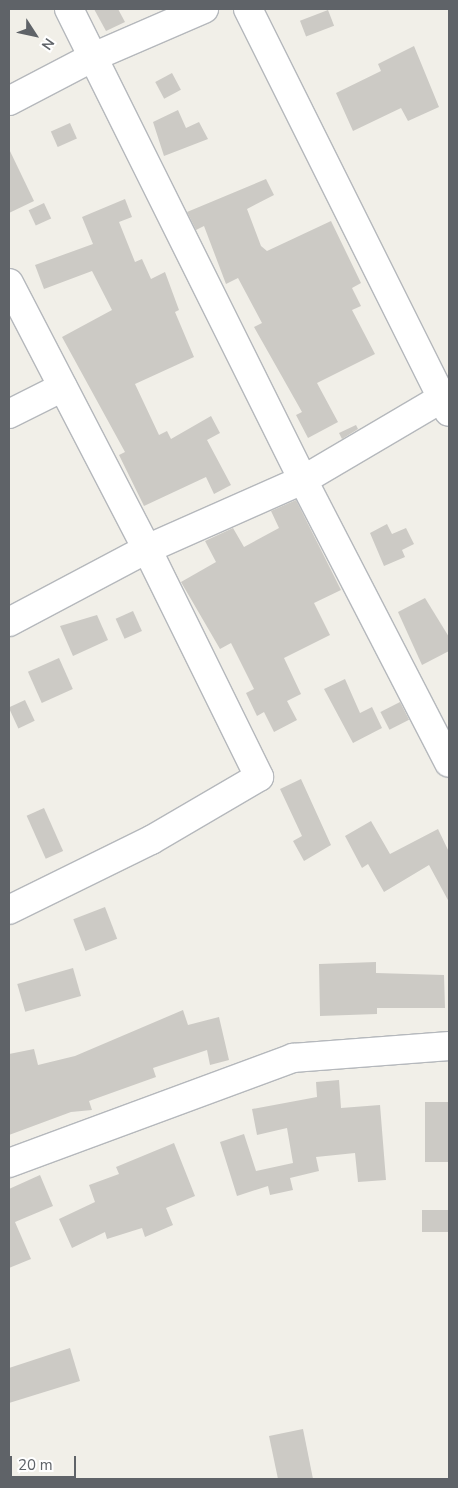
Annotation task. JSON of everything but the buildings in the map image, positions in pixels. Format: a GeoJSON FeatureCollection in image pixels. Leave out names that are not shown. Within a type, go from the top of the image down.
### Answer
{"type":"FeatureCollection","features":[{"type":"Feature","properties":{"kind":"street"},"geometry":{"type":"LineString","coordinates":[[69,9],[303,480],[449,763]]}},
{"type":"Feature","properties":{"kind":"street"},"geometry":{"type":"LineString","coordinates":[[9,101],[93,57],[204,9]]}},
{"type":"Feature","properties":{"kind":"street"},"geometry":{"type":"LineString","coordinates":[[9,622],[147,549],[303,480],[447,401],[248,9]]}},
{"type":"Feature","properties":{"kind":"street"},"geometry":{"type":"LineString","coordinates":[[9,283],[147,549],[259,777],[151,840],[9,910]]}},
{"type":"Feature","properties":{"kind":"street"},"geometry":{"type":"LineString","coordinates":[[9,414],[63,387]]}},
{"type":"Feature","properties":{"kind":"street"},"geometry":{"type":"LineString","coordinates":[[9,1163],[293,1058],[449,1046]]}}]}
